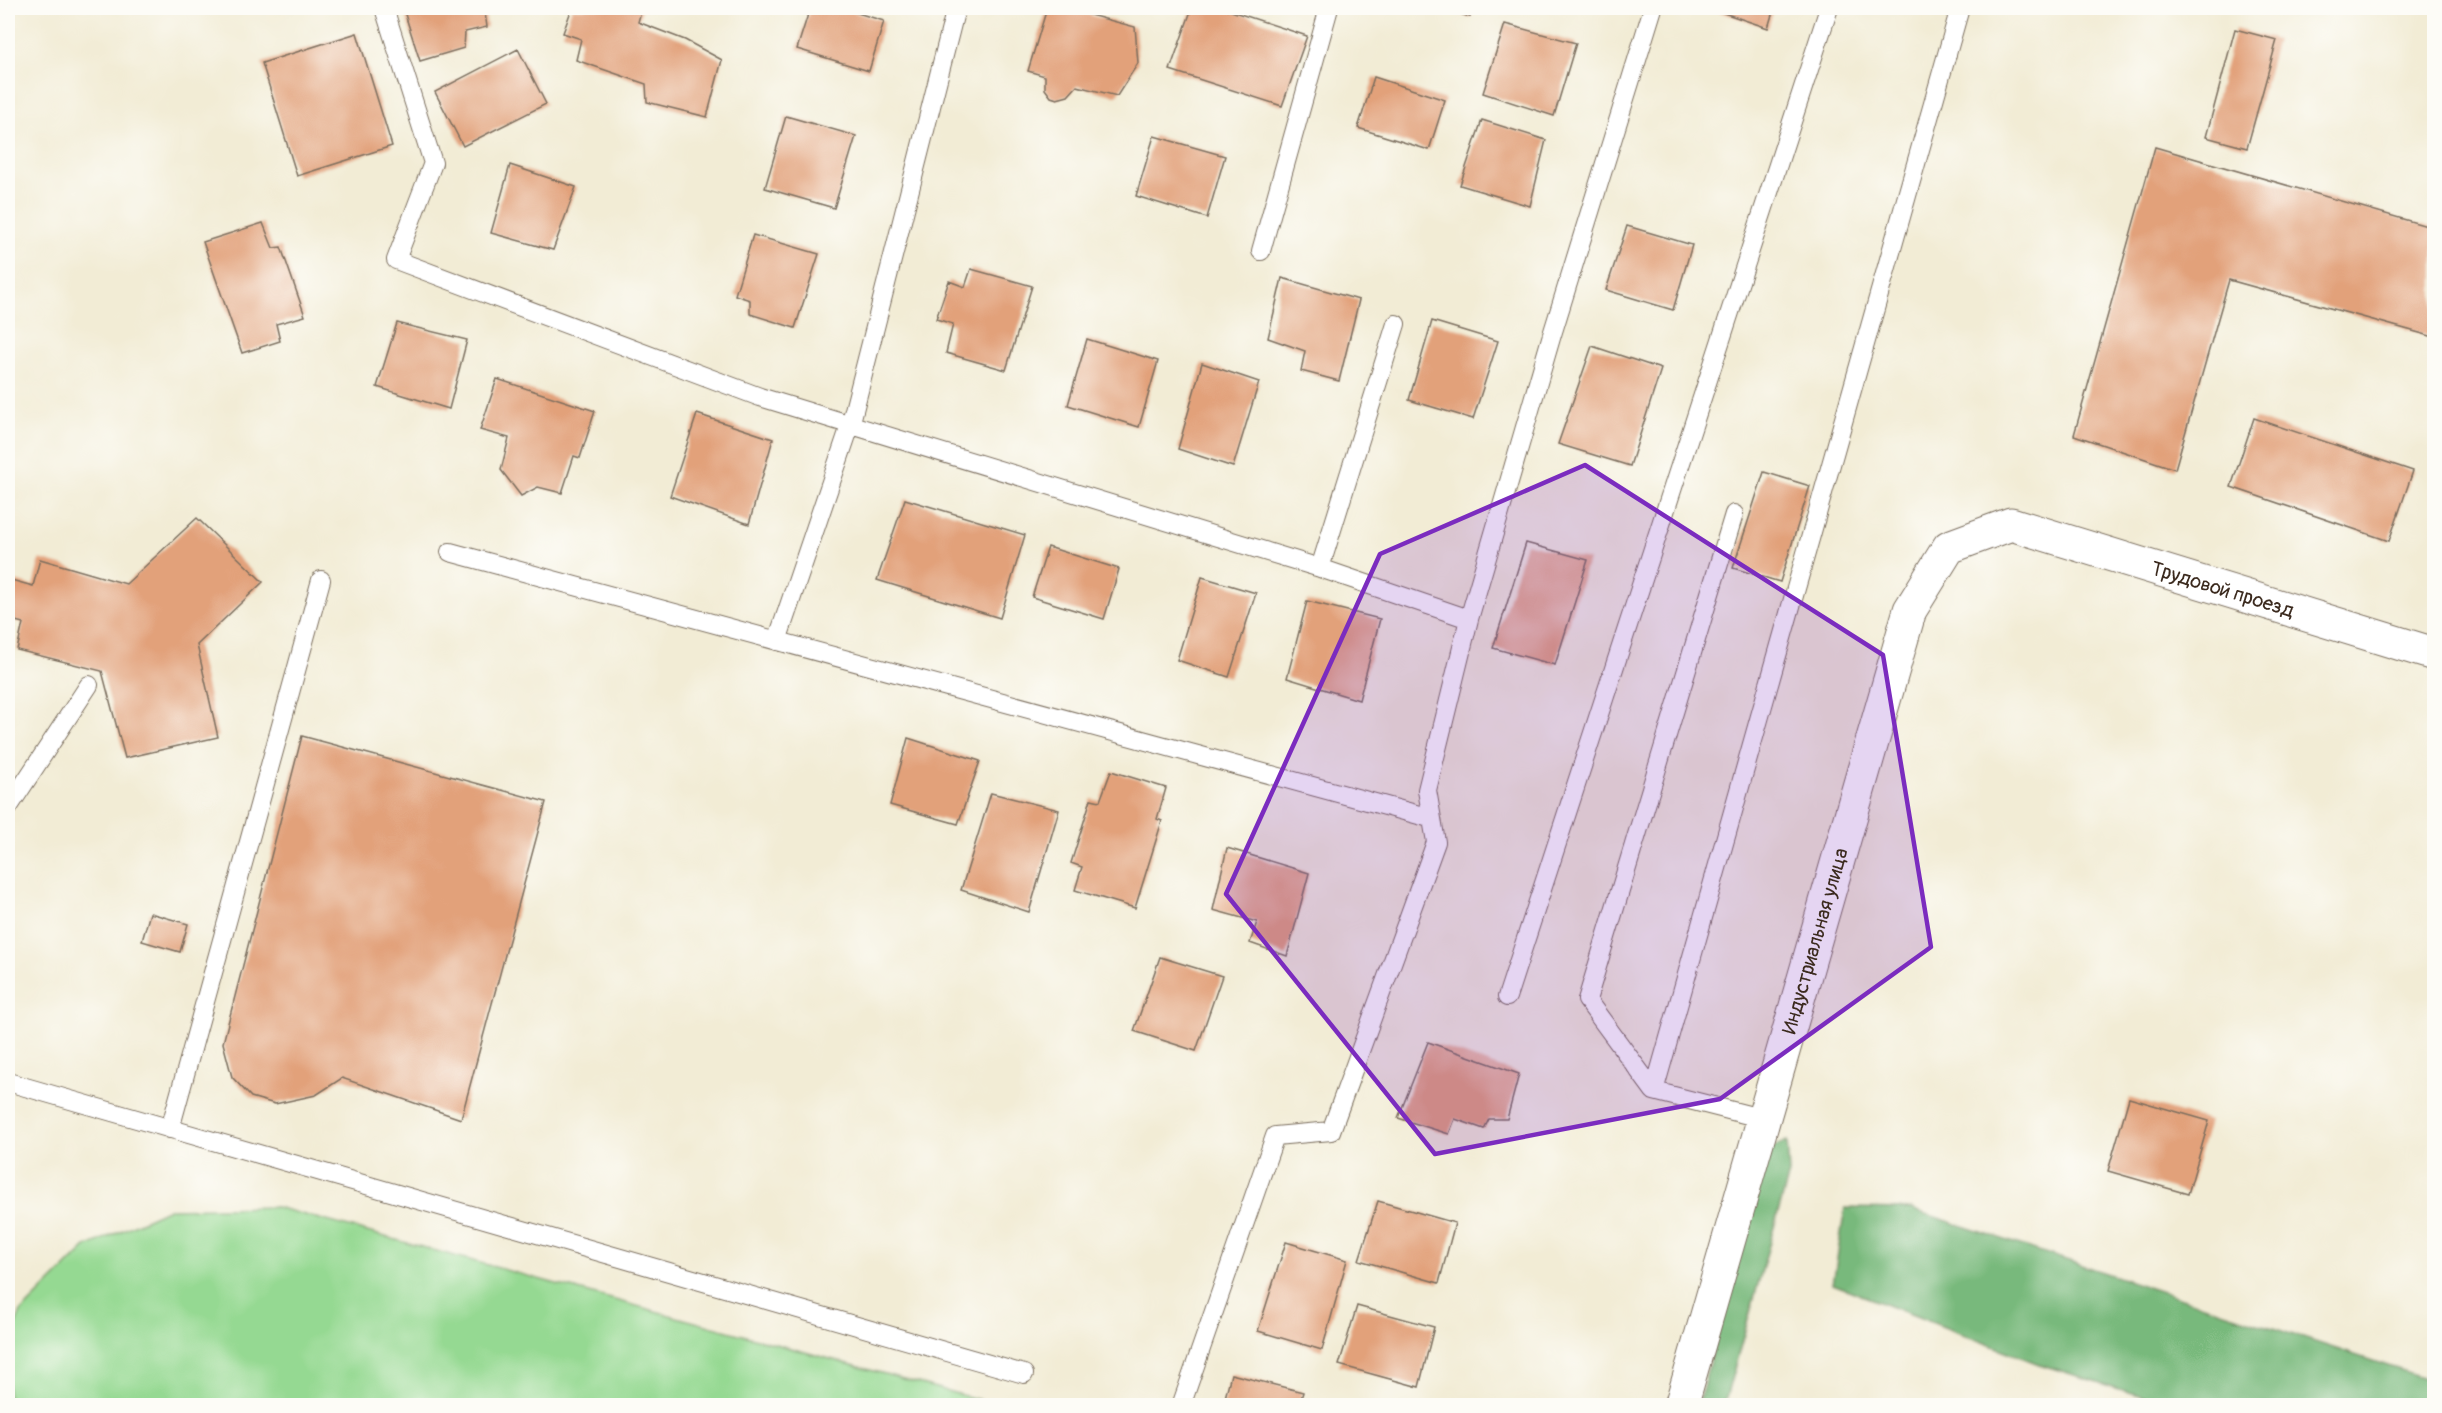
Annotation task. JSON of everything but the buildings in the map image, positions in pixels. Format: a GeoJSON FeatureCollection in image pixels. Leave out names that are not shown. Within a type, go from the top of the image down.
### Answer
{"type":"FeatureCollection","features":[{"type":"Feature","properties":{"kind":"street","name":"Трудовой проезд"},"geometry":{"type":"LineString","coordinates":[[2012,524],[2434,654]]}},
{"type":"Feature","properties":{"kind":"street","name":"Индустриальная улица"},"geometry":{"type":"LineString","coordinates":[[1681,1406],[1910,610],[1949,547],[2012,524]]}},
{"type":"Feature","properties":{"kind":"lane"},"geometry":{"type":"LineString","coordinates":[[384,8],[433,163],[396,260],[749,393],[850,426],[1320,568],[1470,619]]}},
{"type":"Feature","properties":{"kind":"lane"},"geometry":{"type":"LineString","coordinates":[[777,641],[850,426],[956,8]]}},
{"type":"Feature","properties":{"kind":"lane"},"geometry":{"type":"LineString","coordinates":[[1261,251],[1329,8]]}},
{"type":"Feature","properties":{"kind":"lane"},"geometry":{"type":"LineString","coordinates":[[1181,1406],[1275,1136],[1331,1131],[1436,842],[1426,790],[1470,619],[1551,338],[1653,8]]}},
{"type":"Feature","properties":{"kind":"lane"},"geometry":{"type":"LineString","coordinates":[[1507,997],[1830,8]]}},
{"type":"Feature","properties":{"kind":"lane"},"geometry":{"type":"LineString","coordinates":[[1654,1091],[1960,8]]}},
{"type":"Feature","properties":{"kind":"lane"},"geometry":{"type":"LineString","coordinates":[[1320,568],[1396,324]]}},
{"type":"Feature","properties":{"kind":"lane"},"geometry":{"type":"LineString","coordinates":[[1734,514],[1587,1000],[1654,1091],[1764,1119]]}},
{"type":"Feature","properties":{"kind":"lane"},"geometry":{"type":"LineString","coordinates":[[450,552],[1430,818]]}},
{"type":"Feature","properties":{"kind":"lane"},"geometry":{"type":"LineString","coordinates":[[170,1129],[321,580]]}},
{"type":"Feature","properties":{"kind":"lane"},"geometry":{"type":"LineString","coordinates":[[8,808],[89,685]]}},
{"type":"Feature","properties":{"kind":"lane"},"geometry":{"type":"LineString","coordinates":[[8,1082],[1024,1374]]}},
{"type":"Feature","properties":{"kind":"highlighted area"},"geometry":{"type":"Polygon","coordinates":[[[1585,465],[1883,655],[1931,947],[1720,1099],[1435,1154],[1226,894],[1380,554],[1585,465]]]}},
{"type":"Feature","properties":{"kind":"green space"},"geometry":{"type":"Polygon","coordinates":[[[1787,1141],[1789,1174],[1724,1405],[1698,1406],[1766,1152],[1787,1141]]]}},
{"type":"Feature","properties":{"kind":"green space"},"geometry":{"type":"Polygon","coordinates":[[[276,1207],[998,1405],[8,1405],[8,1342],[21,1312],[86,1247],[169,1209],[276,1207]]]}},
{"type":"Feature","properties":{"kind":"green space"},"geometry":{"type":"Polygon","coordinates":[[[1845,1208],[1911,1209],[2434,1381],[2434,1405],[2171,1405],[2039,1364],[1833,1284],[1845,1208]]]}}]}
